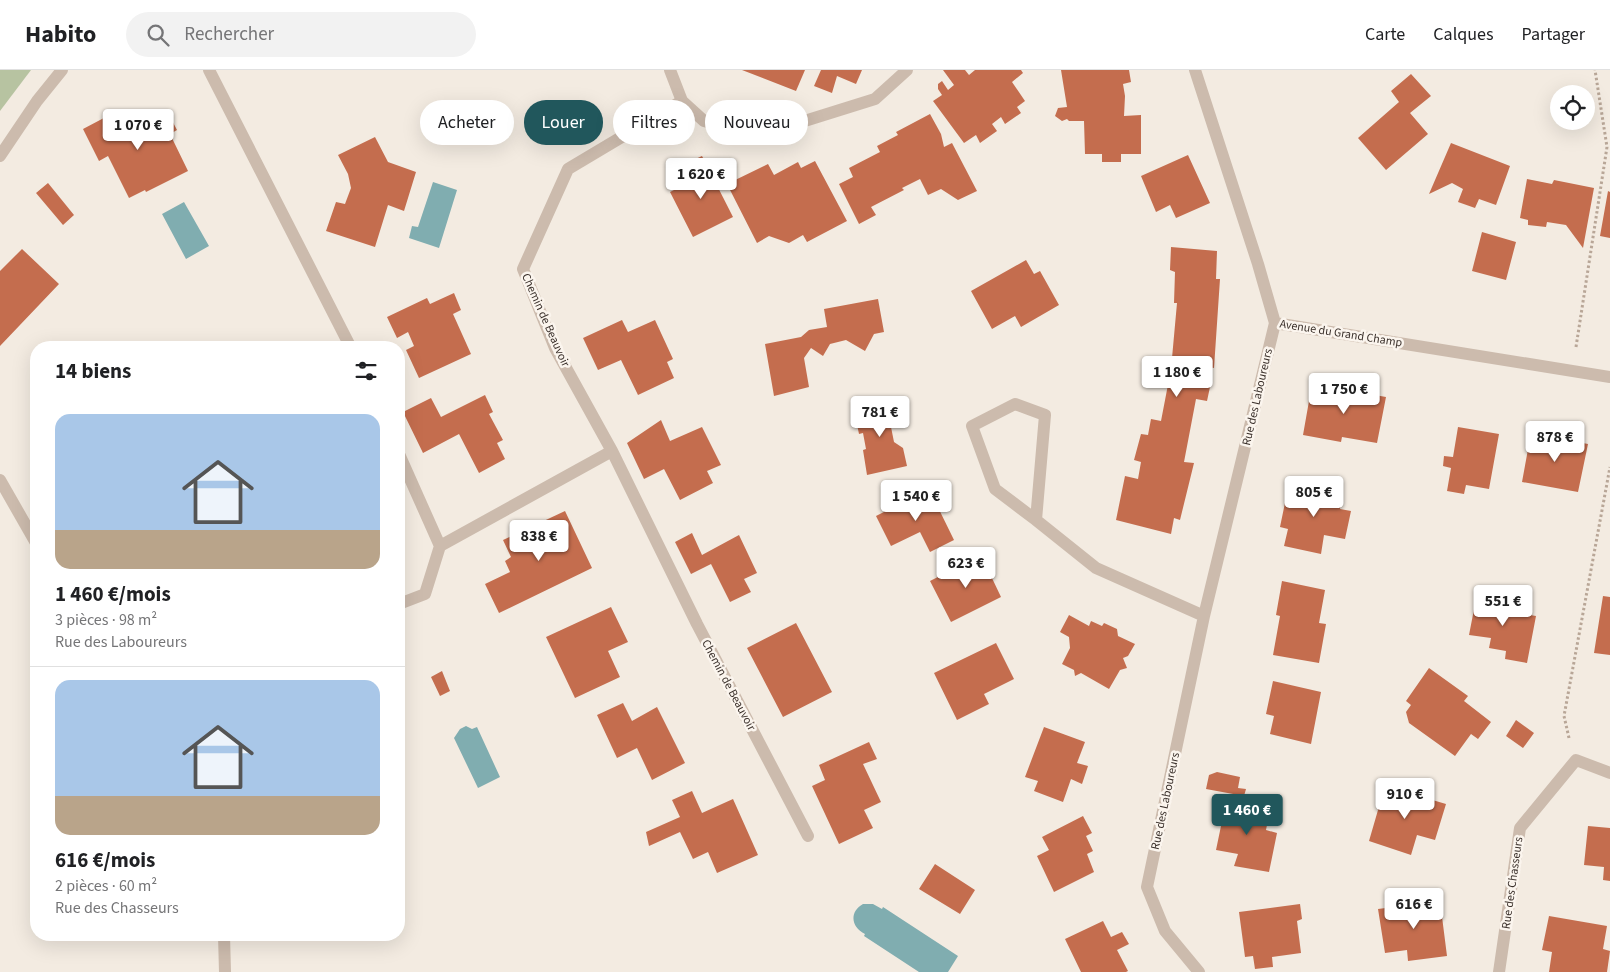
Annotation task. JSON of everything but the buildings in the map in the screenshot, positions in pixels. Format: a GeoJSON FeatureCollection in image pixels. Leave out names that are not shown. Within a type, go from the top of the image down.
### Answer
{"type":"FeatureCollection","features":[{"type":"Feature","properties":{"kind":"street"},"geometry":{"type":"LineString","coordinates":[[0,156],[37,101],[62,70]]}},
{"type":"Feature","properties":{"kind":"street"},"geometry":{"type":"LineString","coordinates":[[210,70],[347,341]]}},
{"type":"Feature","properties":{"kind":"street"},"geometry":{"type":"LineString","coordinates":[[670,70],[682,100]]}},
{"type":"Feature","properties":{"kind":"street"},"geometry":{"type":"LineString","coordinates":[[695,113],[704,121],[746,133],[780,129],[874,99],[906,70]]}},
{"type":"Feature","properties":{"kind":"street","name":"Avenue du Grand Champ"},"geometry":{"type":"LineString","coordinates":[[1195,70],[1258,264],[1275,324],[1610,377]]}},
{"type":"Feature","properties":{"kind":"street","name":"Chemin de Beauvoir"},"geometry":{"type":"LineString","coordinates":[[613,142],[568,169],[523,269],[555,348],[612,451],[697,624],[808,836]]}},
{"type":"Feature","properties":{"kind":"street","name":"Rue des Laboureurs"},"geometry":{"type":"LineString","coordinates":[[1199,972],[1164,931],[1146,887],[1204,616],[1275,324]]}},
{"type":"Feature","properties":{"kind":"street"},"geometry":{"type":"LineString","coordinates":[[1036,520],[1046,415],[1015,404],[972,426],[995,489],[1096,568],[1204,616]]}},
{"type":"Feature","properties":{"kind":"street"},"geometry":{"type":"LineString","coordinates":[[440,546],[612,451]]}},
{"type":"Feature","properties":{"kind":"street"},"geometry":{"type":"LineString","coordinates":[[405,467],[440,546],[425,594],[405,602]]}},
{"type":"Feature","properties":{"kind":"street"},"geometry":{"type":"LineString","coordinates":[[0,480],[30,532]]}},
{"type":"Feature","properties":{"kind":"street"},"geometry":{"type":"LineString","coordinates":[[1576,760],[1610,773]]}},
{"type":"Feature","properties":{"kind":"street","name":"Rue des Chasseurs"},"geometry":{"type":"LineString","coordinates":[[1499,972],[1520,828],[1576,760]]}},
{"type":"Feature","properties":{"kind":"street"},"geometry":{"type":"LineString","coordinates":[[224,941],[225,972]]}},
{"type":"Feature","properties":{"kind":"path"},"geometry":{"type":"LineString","coordinates":[[1573,370],[1607,147],[1595,70]]}},
{"type":"Feature","properties":{"kind":"path"},"geometry":{"type":"LineString","coordinates":[[1576,760],[1564,716],[1610,467]]}},
{"type":"Feature","properties":{"kind":"green space"},"geometry":{"type":"Polygon","coordinates":[[[0,70],[31,70],[0,111],[0,70]]]}},
{"type":"Feature","properties":{"kind":"water"},"geometry":{"type":"Polygon","coordinates":[[[433,182],[457,190],[439,248],[409,238],[412,226],[418,227],[433,182]]]}},
{"type":"Feature","properties":{"kind":"water"},"geometry":{"type":"Polygon","coordinates":[[[184,202],[209,246],[186,259],[162,214],[184,202]]]}},
{"type":"Feature","properties":{"kind":"water"},"geometry":{"type":"Polygon","coordinates":[[[466,726],[472,729],[477,727],[500,777],[478,788],[454,738],[460,729],[466,726]]]}},
{"type":"Feature","properties":{"kind":"water"},"geometry":{"type":"Polygon","coordinates":[[[863,904],[873,904],[882,909],[883,907],[958,956],[948,972],[919,972],[864,936],[865,934],[857,927],[854,919],[855,911],[863,904]]]}}]}
